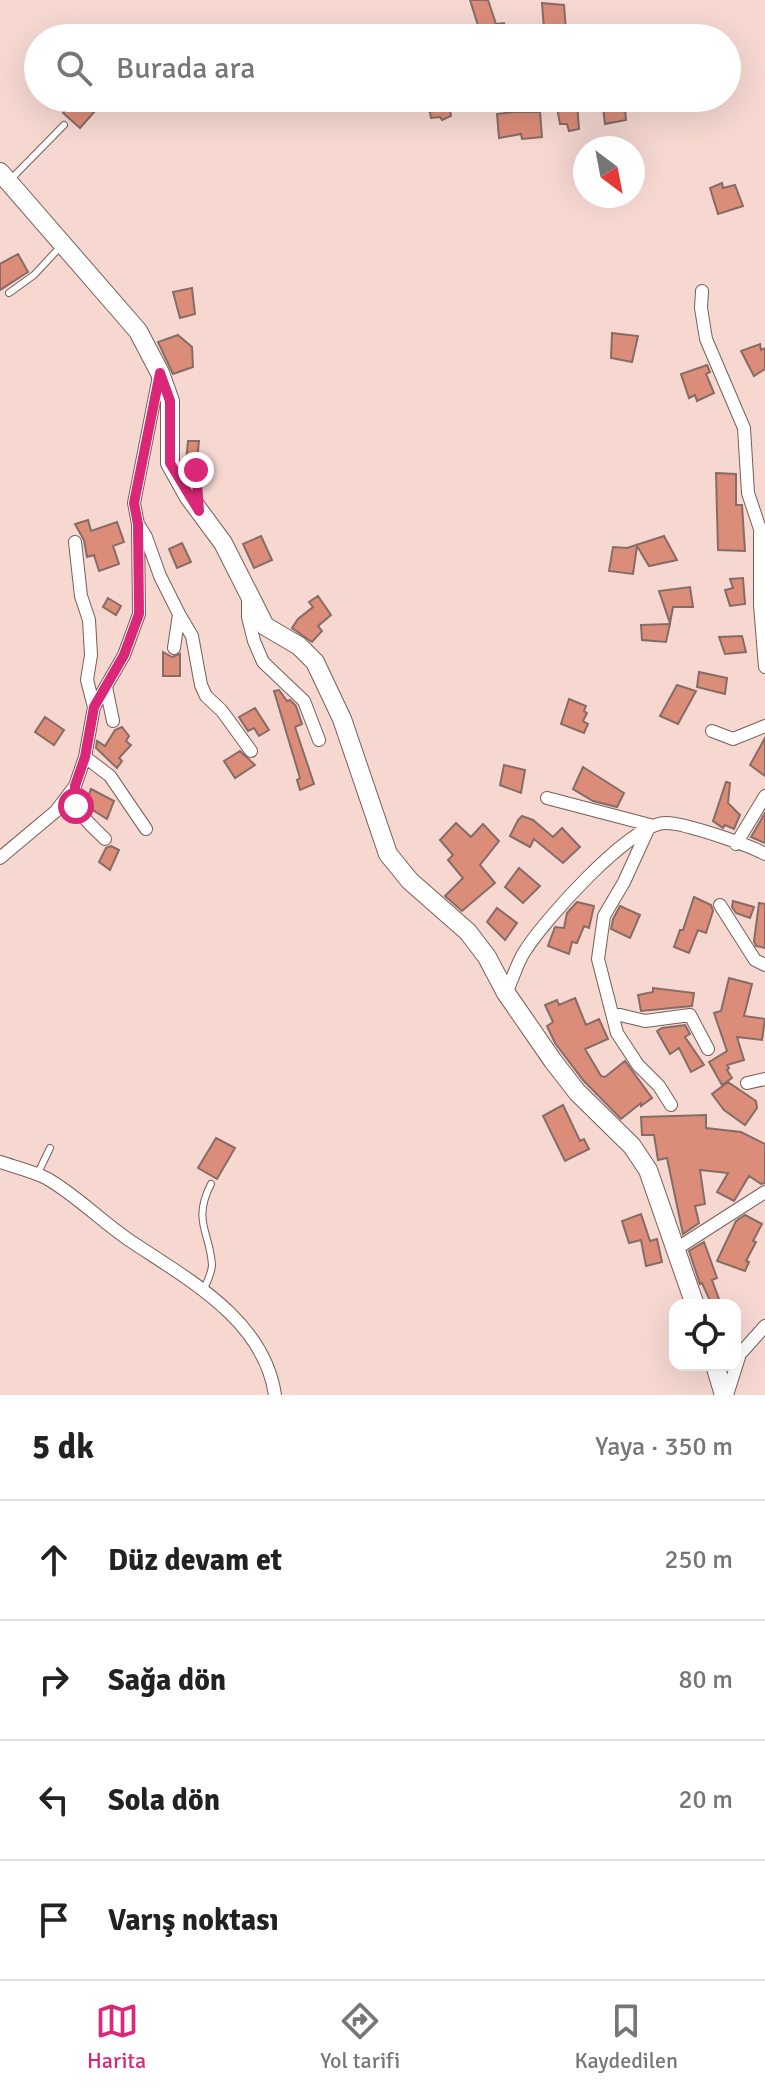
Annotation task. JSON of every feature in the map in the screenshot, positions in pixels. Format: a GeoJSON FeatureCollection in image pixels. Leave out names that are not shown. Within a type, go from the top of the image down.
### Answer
{"type":"FeatureCollection","features":[{"type":"Feature","properties":{"kind":"main road"},"geometry":{"type":"LineString","coordinates":[[4,177],[138,331],[160,373],[170,401],[170,463],[223,543],[265,626],[299,646],[315,662],[342,719],[388,854],[410,881],[468,932],[487,957],[506,993],[577,1092],[632,1146],[648,1170],[693,1299]]}},
{"type":"Feature","properties":{"kind":"main road"},"geometry":{"type":"LineString","coordinates":[[717,1371],[725,1395]]}},
{"type":"Feature","properties":{"kind":"street"},"geometry":{"type":"LineString","coordinates":[[702,291],[701,308],[706,339],[744,428],[748,493],[760,529],[760,605],[765,667]]}},
{"type":"Feature","properties":{"kind":"street"},"geometry":{"type":"LineString","coordinates":[[0,858],[56,811],[75,786],[85,757],[94,707],[124,655],[139,614],[138,524],[134,503],[160,373]]}},
{"type":"Feature","properties":{"kind":"street"},"geometry":{"type":"LineString","coordinates":[[138,524],[160,576],[192,636],[206,696],[222,711],[251,751]]}},
{"type":"Feature","properties":{"kind":"street"},"geometry":{"type":"LineString","coordinates":[[75,542],[81,596],[89,620],[91,655],[87,680],[94,707]]}},
{"type":"Feature","properties":{"kind":"street"},"geometry":{"type":"LineString","coordinates":[[248,589],[248,617],[263,662],[304,701],[319,740]]}},
{"type":"Feature","properties":{"kind":"street"},"geometry":{"type":"LineString","coordinates":[[174,648],[179,614]]}},
{"type":"Feature","properties":{"kind":"street"},"geometry":{"type":"LineString","coordinates":[[106,687],[113,721]]}},
{"type":"Feature","properties":{"kind":"street"},"geometry":{"type":"LineString","coordinates":[[712,731],[733,739],[765,726]]}},
{"type":"Feature","properties":{"kind":"street"},"geometry":{"type":"LineString","coordinates":[[85,757],[110,776],[146,829]]}},
{"type":"Feature","properties":{"kind":"street"},"geometry":{"type":"LineString","coordinates":[[75,786],[80,816],[105,839]]}},
{"type":"Feature","properties":{"kind":"street"},"geometry":{"type":"LineString","coordinates":[[736,844],[765,796]]}},
{"type":"Feature","properties":{"kind":"street"},"geometry":{"type":"LineString","coordinates":[[547,798],[650,825],[667,822],[694,828],[765,854]]}},
{"type":"Feature","properties":{"kind":"street"},"geometry":{"type":"LineString","coordinates":[[506,993],[523,955],[552,915],[590,875],[650,825]]}},
{"type":"Feature","properties":{"kind":"street"},"geometry":{"type":"LineString","coordinates":[[650,825],[624,882],[604,916],[598,959],[617,1033],[638,1065],[659,1086],[671,1105]]}},
{"type":"Feature","properties":{"kind":"street"},"geometry":{"type":"LineString","coordinates":[[720,905],[755,960],[765,965]]}},
{"type":"Feature","properties":{"kind":"street"},"geometry":{"type":"LineString","coordinates":[[612,1013],[645,1021],[690,1015],[708,1049]]}},
{"type":"Feature","properties":{"kind":"street"},"geometry":{"type":"LineString","coordinates":[[747,1083],[765,1079]]}},
{"type":"Feature","properties":{"kind":"street"},"geometry":{"type":"LineString","coordinates":[[0,1162],[46,1178],[127,1239],[204,1289],[246,1330],[273,1377],[275,1395]]}},
{"type":"Feature","properties":{"kind":"street"},"geometry":{"type":"LineString","coordinates":[[676,1249],[765,1192]]}},
{"type":"Feature","properties":{"kind":"street"},"geometry":{"type":"LineString","coordinates":[[725,1395],[740,1354],[765,1326]]}},
{"type":"Feature","properties":{"kind":"lane"},"geometry":{"type":"LineString","coordinates":[[4,177],[64,125]]}},
{"type":"Feature","properties":{"kind":"lane"},"geometry":{"type":"LineString","coordinates":[[9,293],[34,275],[63,243]]}},
{"type":"Feature","properties":{"kind":"lane"},"geometry":{"type":"LineString","coordinates":[[193,465],[199,511]]}},
{"type":"Feature","properties":{"kind":"lane"},"geometry":{"type":"LineString","coordinates":[[37,1175],[50,1148]]}},
{"type":"Feature","properties":{"kind":"lane"},"geometry":{"type":"LineString","coordinates":[[204,1289],[212,1267],[202,1228],[204,1197],[211,1184]]}},
{"type":"Feature","properties":{"kind":"building"},"geometry":{"type":"Polygon","coordinates":[[[470,0],[488,0],[496,24],[478,24],[470,0]]]}},
{"type":"Feature","properties":{"kind":"building"},"geometry":{"type":"Polygon","coordinates":[[[542,3],[564,5],[566,24],[544,24],[542,3]]]}},
{"type":"Feature","properties":{"kind":"building"},"geometry":{"type":"Polygon","coordinates":[[[64,112],[94,112],[80,128],[64,112]]]}},
{"type":"Feature","properties":{"kind":"building"},"geometry":{"type":"Polygon","coordinates":[[[430,112],[450,112],[451,116],[442,120],[440,117],[431,118],[430,112]]]}},
{"type":"Feature","properties":{"kind":"building"},"geometry":{"type":"Polygon","coordinates":[[[540,112],[542,137],[522,139],[521,134],[499,138],[497,114],[540,112]]]}},
{"type":"Feature","properties":{"kind":"building"},"geometry":{"type":"Polygon","coordinates":[[[558,112],[578,112],[579,129],[569,131],[567,124],[560,124],[558,112]]]}},
{"type":"Feature","properties":{"kind":"building"},"geometry":{"type":"Polygon","coordinates":[[[604,112],[625,112],[626,120],[605,124],[604,112]]]}},
{"type":"Feature","properties":{"kind":"building"},"geometry":{"type":"Polygon","coordinates":[[[722,183],[723,188],[735,185],[743,206],[718,214],[710,188],[722,183]]]}},
{"type":"Feature","properties":{"kind":"building"},"geometry":{"type":"Polygon","coordinates":[[[18,254],[28,272],[0,290],[0,264],[18,254]]]}},
{"type":"Feature","properties":{"kind":"building"},"geometry":{"type":"Polygon","coordinates":[[[192,288],[195,314],[180,318],[173,292],[192,288]]]}},
{"type":"Feature","properties":{"kind":"building"},"geometry":{"type":"Polygon","coordinates":[[[612,333],[638,336],[632,362],[611,358],[612,333]]]}},
{"type":"Feature","properties":{"kind":"building"},"geometry":{"type":"Polygon","coordinates":[[[178,335],[192,347],[193,367],[173,374],[158,342],[178,335]]]}},
{"type":"Feature","properties":{"kind":"building"},"geometry":{"type":"Polygon","coordinates":[[[760,344],[761,350],[765,348],[765,369],[754,376],[741,351],[760,344]]]}},
{"type":"Feature","properties":{"kind":"building"},"geometry":{"type":"Polygon","coordinates":[[[707,365],[710,372],[706,374],[714,393],[697,401],[695,395],[689,398],[681,374],[707,365]]]}},
{"type":"Feature","properties":{"kind":"building"},"geometry":{"type":"Polygon","coordinates":[[[188,441],[199,441],[197,461],[192,459],[186,462],[188,441]]]}},
{"type":"Feature","properties":{"kind":"building"},"geometry":{"type":"Polygon","coordinates":[[[716,473],[736,474],[736,505],[742,505],[745,551],[718,550],[716,473]]]}},
{"type":"Feature","properties":{"kind":"building"},"geometry":{"type":"Polygon","coordinates":[[[88,520],[91,531],[117,522],[124,542],[113,546],[119,564],[99,571],[94,555],[87,557],[84,540],[75,524],[88,520]]]}},
{"type":"Feature","properties":{"kind":"building"},"geometry":{"type":"Polygon","coordinates":[[[261,536],[272,560],[254,568],[243,544],[261,536]]]}},
{"type":"Feature","properties":{"kind":"building"},"geometry":{"type":"Polygon","coordinates":[[[664,536],[677,560],[649,566],[637,546],[633,574],[609,571],[613,547],[627,548],[664,536]]]}},
{"type":"Feature","properties":{"kind":"building"},"geometry":{"type":"Polygon","coordinates":[[[182,543],[191,562],[177,568],[169,549],[182,543]]]}},
{"type":"Feature","properties":{"kind":"building"},"geometry":{"type":"Polygon","coordinates":[[[743,578],[745,604],[730,606],[725,590],[733,588],[730,579],[743,578]]]}},
{"type":"Feature","properties":{"kind":"building"},"geometry":{"type":"Polygon","coordinates":[[[690,587],[693,607],[673,607],[670,623],[659,591],[690,587]]]}},
{"type":"Feature","properties":{"kind":"building"},"geometry":{"type":"Polygon","coordinates":[[[318,596],[331,615],[318,626],[322,631],[312,642],[292,628],[313,607],[309,602],[318,596]]]}},
{"type":"Feature","properties":{"kind":"building"},"geometry":{"type":"Polygon","coordinates":[[[108,598],[121,606],[116,615],[103,607],[108,598]]]}},
{"type":"Feature","properties":{"kind":"building"},"geometry":{"type":"Polygon","coordinates":[[[670,624],[666,642],[642,640],[641,625],[670,624]]]}},
{"type":"Feature","properties":{"kind":"building"},"geometry":{"type":"Polygon","coordinates":[[[742,636],[746,652],[725,654],[719,637],[742,636]]]}},
{"type":"Feature","properties":{"kind":"building"},"geometry":{"type":"Polygon","coordinates":[[[163,652],[172,657],[180,654],[180,676],[163,676],[163,652]]]}},
{"type":"Feature","properties":{"kind":"building"},"geometry":{"type":"Polygon","coordinates":[[[699,672],[727,678],[725,694],[697,687],[699,672]]]}},
{"type":"Feature","properties":{"kind":"building"},"geometry":{"type":"Polygon","coordinates":[[[677,685],[696,691],[678,724],[660,716],[677,685]]]}},
{"type":"Feature","properties":{"kind":"building"},"geometry":{"type":"Polygon","coordinates":[[[279,690],[287,701],[296,706],[302,724],[295,727],[314,784],[300,790],[297,780],[300,778],[274,691],[279,690]]]}},
{"type":"Feature","properties":{"kind":"building"},"geometry":{"type":"Polygon","coordinates":[[[569,699],[586,706],[583,721],[588,724],[584,733],[561,724],[569,699]]]}},
{"type":"Feature","properties":{"kind":"building"},"geometry":{"type":"Polygon","coordinates":[[[255,708],[269,730],[259,736],[254,728],[248,731],[239,717],[255,708]]]}},
{"type":"Feature","properties":{"kind":"building"},"geometry":{"type":"Polygon","coordinates":[[[45,717],[64,730],[54,745],[35,732],[45,717]]]}},
{"type":"Feature","properties":{"kind":"building"},"geometry":{"type":"Polygon","coordinates":[[[122,727],[129,736],[126,741],[131,745],[119,758],[122,761],[117,768],[96,748],[97,741],[105,746],[115,730],[122,727]]]}},
{"type":"Feature","properties":{"kind":"building"},"geometry":{"type":"Polygon","coordinates":[[[765,738],[765,776],[750,765],[765,738]]]}},
{"type":"Feature","properties":{"kind":"building"},"geometry":{"type":"Polygon","coordinates":[[[240,751],[255,765],[235,778],[224,761],[240,751]]]}},
{"type":"Feature","properties":{"kind":"building"},"geometry":{"type":"Polygon","coordinates":[[[504,765],[525,770],[521,793],[500,785],[504,765]]]}},
{"type":"Feature","properties":{"kind":"building"},"geometry":{"type":"Polygon","coordinates":[[[583,767],[624,793],[617,807],[593,801],[573,789],[583,767]]]}},
{"type":"Feature","properties":{"kind":"building"},"geometry":{"type":"Polygon","coordinates":[[[726,782],[730,783],[728,803],[740,815],[734,829],[725,825],[723,828],[713,821],[726,782]]]}},
{"type":"Feature","properties":{"kind":"building"},"geometry":{"type":"Polygon","coordinates":[[[91,789],[114,801],[107,819],[88,807],[86,802],[91,789]]]}},
{"type":"Feature","properties":{"kind":"building"},"geometry":{"type":"Polygon","coordinates":[[[765,813],[765,843],[751,837],[765,813]]]}},
{"type":"Feature","properties":{"kind":"building"},"geometry":{"type":"Polygon","coordinates":[[[522,816],[533,820],[553,837],[562,828],[580,847],[563,863],[534,839],[530,847],[510,836],[522,816]]]}},
{"type":"Feature","properties":{"kind":"building"},"geometry":{"type":"Polygon","coordinates":[[[456,823],[471,837],[483,824],[499,841],[480,865],[495,883],[462,911],[445,896],[463,878],[448,860],[453,855],[440,840],[456,823]]]}},
{"type":"Feature","properties":{"kind":"building"},"geometry":{"type":"Polygon","coordinates":[[[111,846],[119,850],[110,870],[99,862],[106,848],[111,846]]]}},
{"type":"Feature","properties":{"kind":"building"},"geometry":{"type":"Polygon","coordinates":[[[519,868],[540,886],[523,903],[505,887],[519,868]]]}},
{"type":"Feature","properties":{"kind":"building"},"geometry":{"type":"Polygon","coordinates":[[[694,897],[711,905],[713,911],[706,933],[698,930],[689,953],[674,947],[694,897]]]}},
{"type":"Feature","properties":{"kind":"building"},"geometry":{"type":"Polygon","coordinates":[[[733,901],[754,907],[750,918],[736,913],[732,907],[733,901]]]}},
{"type":"Feature","properties":{"kind":"building"},"geometry":{"type":"Polygon","coordinates":[[[577,902],[594,906],[589,928],[584,926],[577,943],[572,942],[569,954],[548,946],[555,927],[564,928],[567,913],[577,902]]]}},
{"type":"Feature","properties":{"kind":"building"},"geometry":{"type":"Polygon","coordinates":[[[759,903],[765,904],[765,948],[756,946],[754,941],[759,903]]]}},
{"type":"Feature","properties":{"kind":"building"},"geometry":{"type":"Polygon","coordinates":[[[620,906],[640,915],[630,938],[611,929],[620,906]]]}},
{"type":"Feature","properties":{"kind":"building"},"geometry":{"type":"Polygon","coordinates":[[[497,908],[517,923],[505,940],[487,922],[497,908]]]}},
{"type":"Feature","properties":{"kind":"building"},"geometry":{"type":"Polygon","coordinates":[[[729,978],[752,984],[744,1016],[765,1019],[762,1040],[737,1037],[744,1060],[727,1065],[732,1078],[722,1085],[709,1062],[727,1051],[714,1013],[721,1011],[729,978]]]}},
{"type":"Feature","properties":{"kind":"building"},"geometry":{"type":"Polygon","coordinates":[[[653,988],[694,993],[692,1006],[641,1011],[638,995],[653,992],[653,988]]]}},
{"type":"Feature","properties":{"kind":"building"},"geometry":{"type":"Polygon","coordinates":[[[575,998],[586,1025],[599,1019],[608,1039],[585,1049],[601,1076],[605,1077],[625,1061],[652,1098],[621,1119],[583,1080],[555,1043],[547,1026],[553,1022],[545,1005],[557,1000],[559,1005],[575,998]]]}},
{"type":"Feature","properties":{"kind":"building"},"geometry":{"type":"Polygon","coordinates":[[[685,1025],[690,1034],[685,1037],[704,1065],[691,1072],[679,1048],[670,1054],[657,1031],[685,1025]]]}},
{"type":"Feature","properties":{"kind":"building"},"geometry":{"type":"Polygon","coordinates":[[[728,1082],[756,1101],[757,1108],[745,1125],[724,1110],[712,1094],[728,1082]]]}},
{"type":"Feature","properties":{"kind":"building"},"geometry":{"type":"Polygon","coordinates":[[[563,1105],[580,1141],[584,1139],[589,1149],[565,1161],[543,1116],[563,1105]]]}},
{"type":"Feature","properties":{"kind":"building"},"geometry":{"type":"Polygon","coordinates":[[[706,1115],[706,1128],[741,1132],[765,1144],[765,1183],[761,1184],[749,1176],[734,1201],[717,1192],[728,1173],[700,1170],[705,1204],[695,1206],[699,1223],[683,1234],[667,1158],[658,1160],[654,1135],[642,1135],[641,1117],[706,1115]]]}},
{"type":"Feature","properties":{"kind":"building"},"geometry":{"type":"Polygon","coordinates":[[[216,1138],[235,1148],[217,1179],[198,1168],[216,1138]]]}},
{"type":"Feature","properties":{"kind":"building"},"geometry":{"type":"Polygon","coordinates":[[[641,1214],[650,1241],[657,1239],[662,1262],[646,1266],[641,1240],[629,1243],[622,1221],[641,1214]]]}},
{"type":"Feature","properties":{"kind":"building"},"geometry":{"type":"Polygon","coordinates":[[[745,1215],[762,1224],[753,1241],[756,1242],[746,1261],[749,1262],[745,1271],[717,1261],[736,1221],[745,1215]]]}},
{"type":"Feature","properties":{"kind":"building"},"geometry":{"type":"Polygon","coordinates":[[[704,1242],[717,1278],[712,1280],[719,1299],[709,1299],[700,1284],[689,1251],[704,1242]]]}},
{"type":"Feature","properties":{"kind":"route"},"geometry":{"type":"LineString","coordinates":[[76,806],[75,786],[85,757],[94,707],[124,655],[139,614],[138,524],[134,503],[160,373],[170,401],[170,463],[199,511],[196,470]]}}]}
